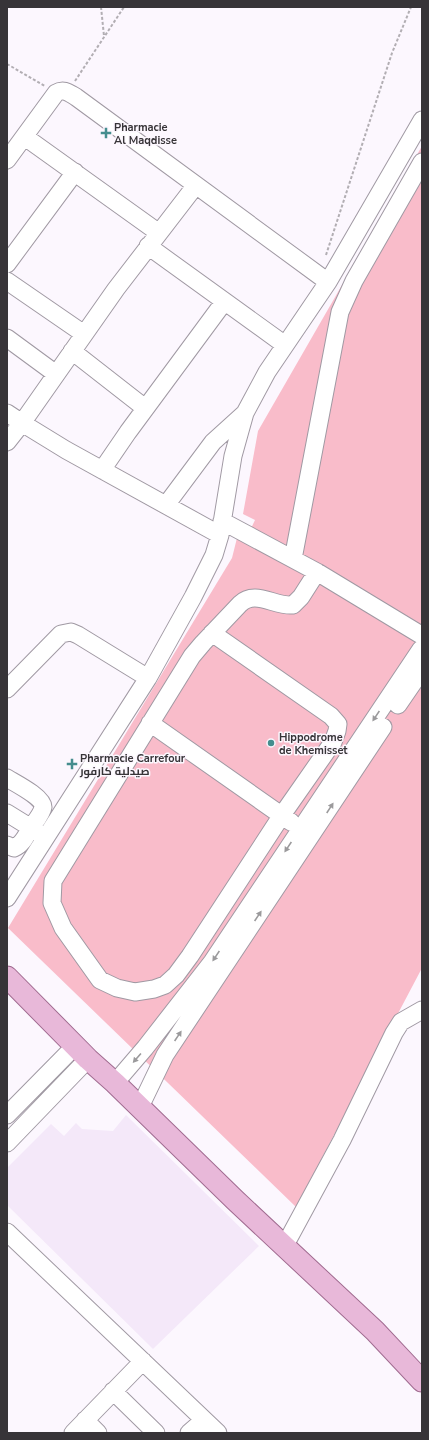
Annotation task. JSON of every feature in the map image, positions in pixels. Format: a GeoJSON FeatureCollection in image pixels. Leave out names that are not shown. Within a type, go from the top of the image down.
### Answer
{"type":"FeatureCollection","features":[{"type":"Feature","properties":{"kind":"main road"},"geometry":{"type":"LineString","coordinates":[[7,977],[82,1052],[284,1247],[375,1331],[422,1381]]}},
{"type":"Feature","properties":{"kind":"street"},"geometry":{"type":"LineString","coordinates":[[7,160],[62,93],[196,185],[323,279]]}},
{"type":"Feature","properties":{"kind":"street"},"geometry":{"type":"LineString","coordinates":[[7,898],[148,678],[207,571],[214,555],[221,528],[233,456],[245,413],[267,372],[285,345],[323,279],[422,120]]}},
{"type":"Feature","properties":{"kind":"street"},"geometry":{"type":"LineString","coordinates":[[25,137],[158,232]]}},
{"type":"Feature","properties":{"kind":"street"},"geometry":{"type":"LineString","coordinates":[[293,559],[340,312],[354,281],[422,162]]}},
{"type":"Feature","properties":{"kind":"street"},"geometry":{"type":"LineString","coordinates":[[7,264],[75,172]]}},
{"type":"Feature","properties":{"kind":"street"},"geometry":{"type":"LineString","coordinates":[[7,442],[158,232],[196,185]]}},
{"type":"Feature","properties":{"kind":"street"},"geometry":{"type":"LineString","coordinates":[[148,246],[285,345]]}},
{"type":"Feature","properties":{"kind":"street"},"geometry":{"type":"LineString","coordinates":[[7,281],[84,334]]}},
{"type":"Feature","properties":{"kind":"street"},"geometry":{"type":"LineString","coordinates":[[102,470],[145,408],[224,302]]}},
{"type":"Feature","properties":{"kind":"street"},"geometry":{"type":"LineString","coordinates":[[7,338],[56,374]]}},
{"type":"Feature","properties":{"kind":"street"},"geometry":{"type":"LineString","coordinates":[[72,350],[145,408]]}},
{"type":"Feature","properties":{"kind":"street"},"geometry":{"type":"LineString","coordinates":[[7,413],[102,470],[166,505],[293,559],[317,572],[422,642],[306,833],[165,1055],[140,1107]]}},
{"type":"Feature","properties":{"kind":"street"},"geometry":{"type":"LineString","coordinates":[[166,505],[213,442],[245,413]]}},
{"type":"Feature","properties":{"kind":"street"},"geometry":{"type":"LineString","coordinates":[[212,634],[331,716],[338,724],[337,731],[333,742],[282,815],[176,975],[165,985],[154,989],[135,992],[117,988],[100,980],[63,928],[52,903],[53,881],[192,656],[212,634],[246,599],[254,598],[293,605],[301,597],[317,572]]}},
{"type":"Feature","properties":{"kind":"street"},"geometry":{"type":"LineString","coordinates":[[7,689],[61,634],[70,632],[78,635],[148,678]]}},
{"type":"Feature","properties":{"kind":"street"},"geometry":{"type":"LineString","coordinates":[[115,1083],[146,1048],[212,962],[422,670]]}},
{"type":"Feature","properties":{"kind":"street"},"geometry":{"type":"LineString","coordinates":[[150,724],[306,833]]}},
{"type":"Feature","properties":{"kind":"street"},"geometry":{"type":"LineString","coordinates":[[7,778],[38,798],[42,803],[42,810],[18,846],[10,847],[7,845]]}},
{"type":"Feature","properties":{"kind":"street"},"geometry":{"type":"LineString","coordinates":[[7,813],[46,837]]}},
{"type":"Feature","properties":{"kind":"street"},"geometry":{"type":"LineString","coordinates":[[284,1247],[342,1140],[394,1032],[402,1022],[422,1010]]}},
{"type":"Feature","properties":{"kind":"street"},"geometry":{"type":"LineString","coordinates":[[7,1115],[82,1052]]}},
{"type":"Feature","properties":{"kind":"street"},"geometry":{"type":"LineString","coordinates":[[7,1143],[82,1052]]}},
{"type":"Feature","properties":{"kind":"street"},"geometry":{"type":"LineString","coordinates":[[7,1232],[218,1433]]}},
{"type":"Feature","properties":{"kind":"street"},"geometry":{"type":"LineString","coordinates":[[73,1433],[144,1361]]}},
{"type":"Feature","properties":{"kind":"street"},"geometry":{"type":"LineString","coordinates":[[113,1391],[156,1433]]}},
{"type":"Feature","properties":{"kind":"street"},"geometry":{"type":"LineString","coordinates":[[85,1420],[98,1433]]}},
{"type":"Feature","properties":{"kind":"street"},"geometry":{"type":"LineString","coordinates":[[189,1433],[204,1420]]}},
{"type":"Feature","properties":{"kind":"path"},"geometry":{"type":"LineString","coordinates":[[100,7],[104,37]]}},
{"type":"Feature","properties":{"kind":"path"},"geometry":{"type":"LineString","coordinates":[[7,64],[62,93],[104,37],[124,7]]}},
{"type":"Feature","properties":{"kind":"path"},"geometry":{"type":"LineString","coordinates":[[323,279],[392,54],[411,7]]}},
{"type":"Feature","properties":{"kind":"shaded area","name":"Hippodrome de Khemisset"},"geometry":{"type":"Polygon","coordinates":[[[422,146],[422,968],[296,1207],[8,928],[232,558],[237,538],[246,539],[255,520],[243,514],[258,431],[422,146]]]}},
{"type":"Feature","properties":{"kind":"shaded area"},"geometry":{"type":"Polygon","coordinates":[[[126,1115],[259,1246],[153,1349],[7,1205],[7,1168],[51,1124],[64,1136],[76,1123],[82,1129],[113,1131],[126,1115]]]}},
{"type":"Feature","properties":{"kind":"place","name":"Pharmacie Al Maqdisse"},"geometry":{"type":"Point","coordinates":[106,133]}},
{"type":"Feature","properties":{"kind":"place","name":"Hippodrome de Khemisset"},"geometry":{"type":"Point","coordinates":[271,743]}},
{"type":"Feature","properties":{"kind":"place","name":"Pharmacie Carrefour صيدلية كارفور"},"geometry":{"type":"Point","coordinates":[72,764]}}]}
